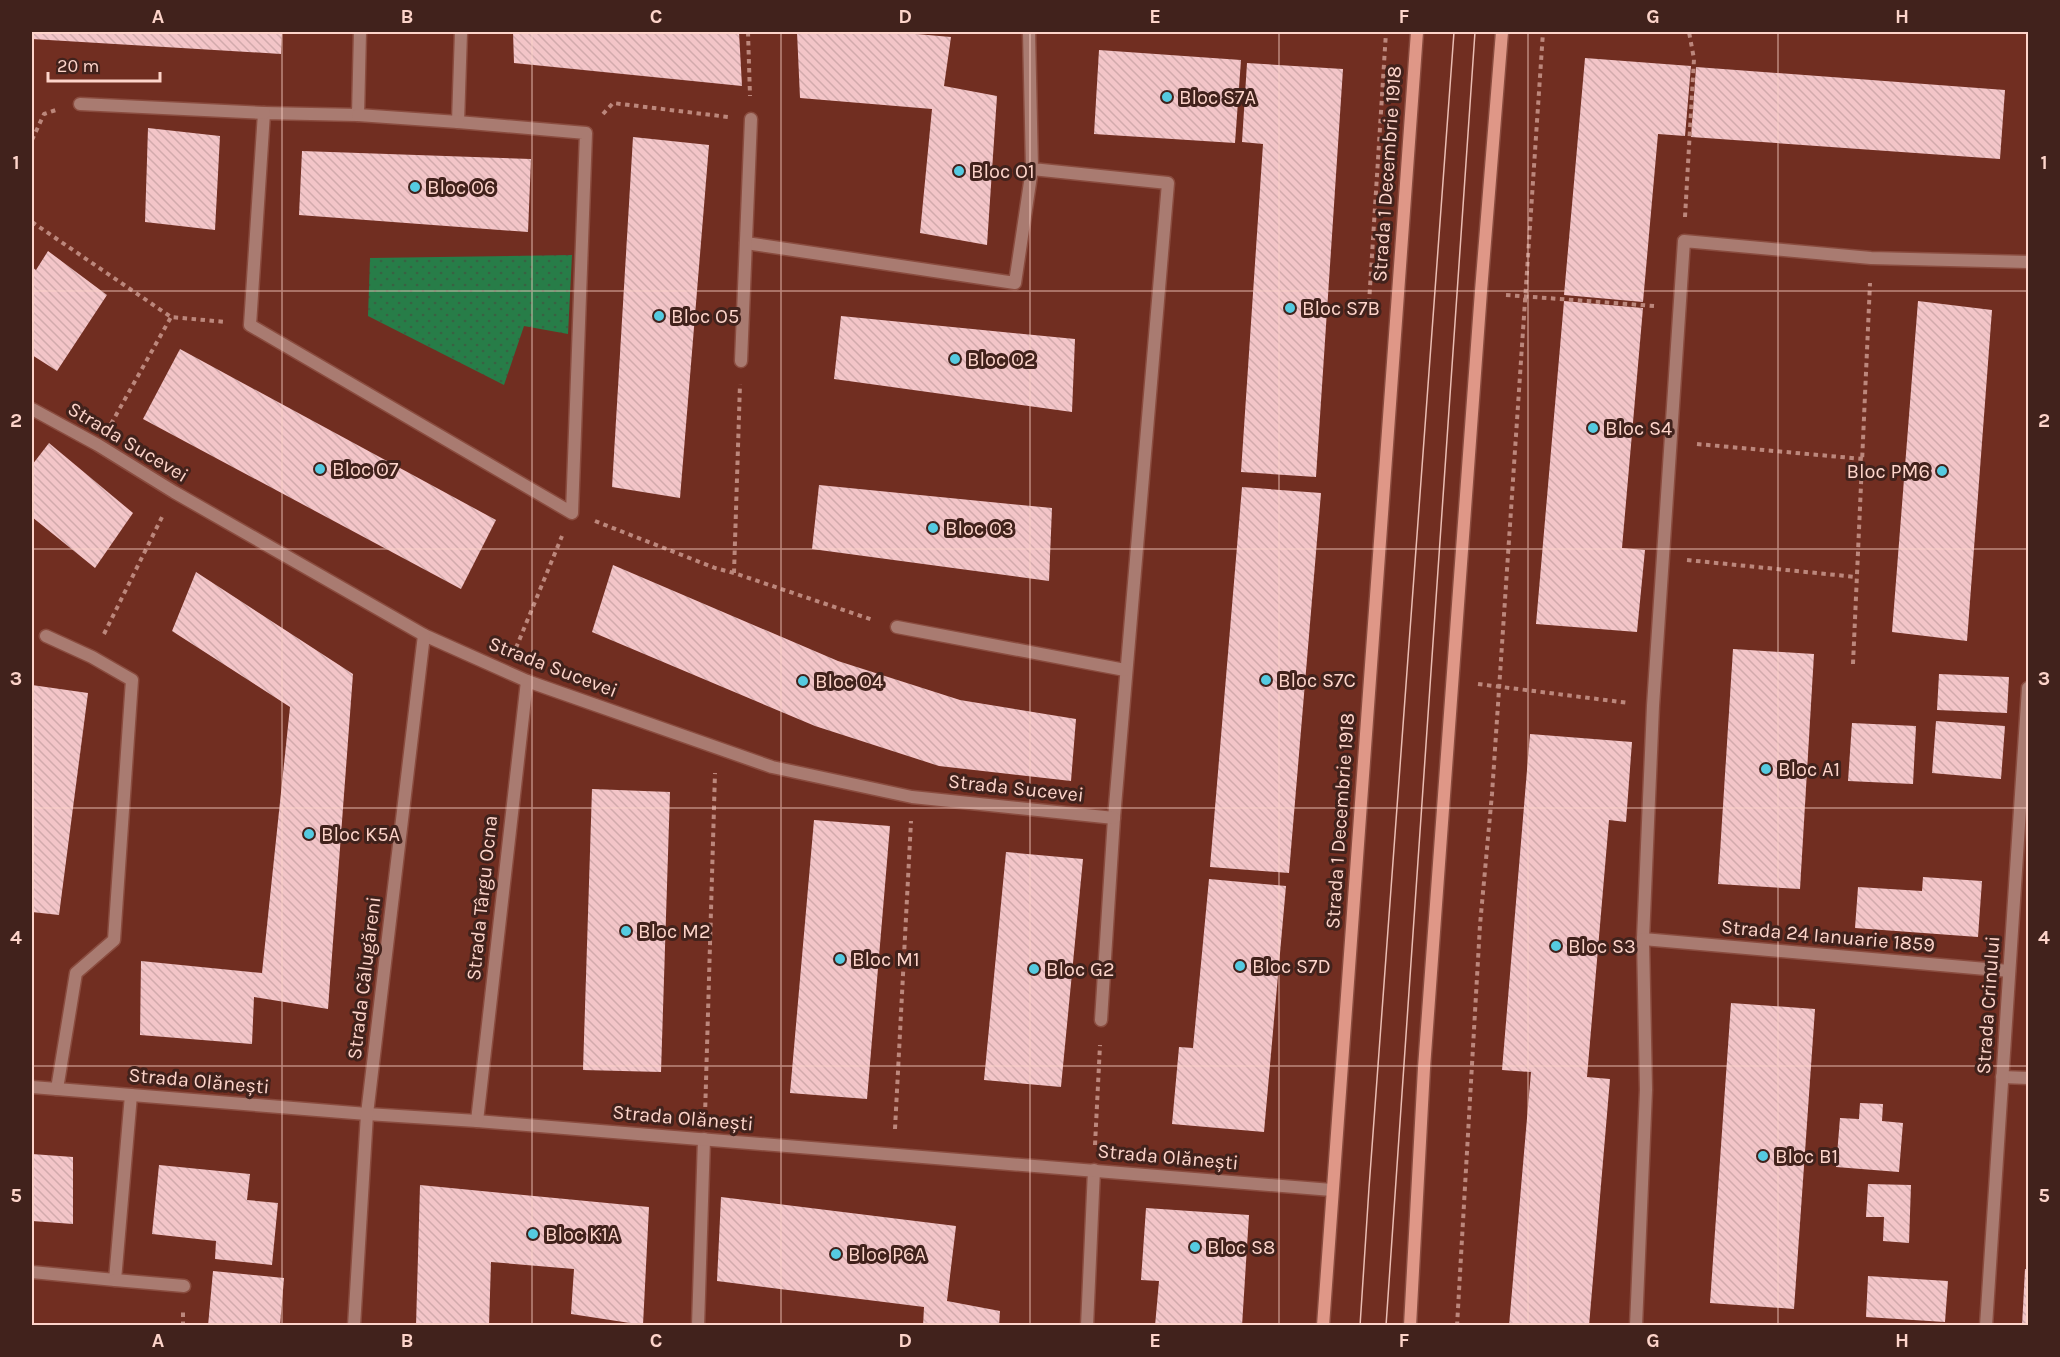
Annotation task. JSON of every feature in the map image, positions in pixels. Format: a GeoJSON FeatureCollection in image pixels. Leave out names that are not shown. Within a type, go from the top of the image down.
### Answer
{"type":"FeatureCollection","features":[{"type":"Feature","properties":{"kind":"main road","name":"Strada 1 Decembrie 1918"},"geometry":{"type":"LineString","coordinates":[[1323,1326],[1417,32]]}},
{"type":"Feature","properties":{"kind":"main road"},"geometry":{"type":"LineString","coordinates":[[1410,1326],[1424,1068],[1502,32]]}},
{"type":"Feature","properties":{"kind":"street"},"geometry":{"type":"LineString","coordinates":[[358,115],[360,32]]}},
{"type":"Feature","properties":{"kind":"street"},"geometry":{"type":"LineString","coordinates":[[458,122],[461,32]]}},
{"type":"Feature","properties":{"kind":"street"},"geometry":{"type":"LineString","coordinates":[[746,243],[1015,283],[1032,169],[1029,32]]}},
{"type":"Feature","properties":{"kind":"street"},"geometry":{"type":"LineString","coordinates":[[80,104],[358,115],[586,133],[572,513],[250,325],[264,113]]}},
{"type":"Feature","properties":{"kind":"street"},"geometry":{"type":"LineString","coordinates":[[741,361],[751,119]]}},
{"type":"Feature","properties":{"kind":"street"},"geometry":{"type":"LineString","coordinates":[[1032,169],[1168,183],[1113,818],[1101,1020]]}},
{"type":"Feature","properties":{"kind":"street"},"geometry":{"type":"LineString","coordinates":[[1636,1326],[1646,1090],[1643,939],[1653,706],[1684,241],[1870,258],[2028,261]]}},
{"type":"Feature","properties":{"kind":"street","name":"Strada Sucevei"},"geometry":{"type":"LineString","coordinates":[[32,409],[424,635],[527,681],[772,767],[912,797],[1113,818]]}},
{"type":"Feature","properties":{"kind":"street"},"geometry":{"type":"LineString","coordinates":[[897,627],[1125,670]]}},
{"type":"Feature","properties":{"kind":"street","name":"Strada Călugăreni"},"geometry":{"type":"LineString","coordinates":[[354,1326],[367,1114],[424,635]]}},
{"type":"Feature","properties":{"kind":"street"},"geometry":{"type":"LineString","coordinates":[[46,636],[93,657],[132,681],[114,940],[76,973],[57,1089]]}},
{"type":"Feature","properties":{"kind":"street","name":"Strada Târgu Ocna"},"geometry":{"type":"LineString","coordinates":[[477,1120],[527,681]]}},
{"type":"Feature","properties":{"kind":"street","name":"Strada Crinului"},"geometry":{"type":"LineString","coordinates":[[1986,1326],[2028,688]]}},
{"type":"Feature","properties":{"kind":"street","name":"Strada 24 Ianuarie 1859"},"geometry":{"type":"LineString","coordinates":[[1643,939],[2009,971]]}},
{"type":"Feature","properties":{"kind":"street"},"geometry":{"type":"LineString","coordinates":[[2002,1077],[2028,1078]]}},
{"type":"Feature","properties":{"kind":"street","name":"Strada Olănești"},"geometry":{"type":"LineString","coordinates":[[32,1087],[367,1114],[477,1120],[1332,1190]]}},
{"type":"Feature","properties":{"kind":"street"},"geometry":{"type":"LineString","coordinates":[[115,1280],[131,1095]]}},
{"type":"Feature","properties":{"kind":"street"},"geometry":{"type":"LineString","coordinates":[[698,1326],[704,1139]]}},
{"type":"Feature","properties":{"kind":"street"},"geometry":{"type":"LineString","coordinates":[[1087,1326],[1094,1170]]}},
{"type":"Feature","properties":{"kind":"street"},"geometry":{"type":"LineString","coordinates":[[32,1272],[184,1286]]}},
{"type":"Feature","properties":{"kind":"path"},"geometry":{"type":"LineString","coordinates":[[586,133],[613,103],[751,119],[748,32]]}},
{"type":"Feature","properties":{"kind":"path"},"geometry":{"type":"LineString","coordinates":[[1457,1326],[1479,936],[1499,687],[1543,32]]}},
{"type":"Feature","properties":{"kind":"path"},"geometry":{"type":"LineString","coordinates":[[1684,241],[1694,59],[1689,32]]}},
{"type":"Feature","properties":{"kind":"path"},"geometry":{"type":"LineString","coordinates":[[32,140],[44,114],[80,104]]}},
{"type":"Feature","properties":{"kind":"path"},"geometry":{"type":"LineString","coordinates":[[32,222],[171,317],[250,325]]}},
{"type":"Feature","properties":{"kind":"path"},"geometry":{"type":"LineString","coordinates":[[1853,664],[1870,258]]}},
{"type":"Feature","properties":{"kind":"path"},"geometry":{"type":"LineString","coordinates":[[1481,291],[1526,297],[1678,308]]}},
{"type":"Feature","properties":{"kind":"path"},"geometry":{"type":"LineString","coordinates":[[98,446],[171,317]]}},
{"type":"Feature","properties":{"kind":"path"},"geometry":{"type":"LineString","coordinates":[[734,573],[741,361]]}},
{"type":"Feature","properties":{"kind":"path"},"geometry":{"type":"LineString","coordinates":[[1670,442],[1863,459]]}},
{"type":"Feature","properties":{"kind":"path"},"geometry":{"type":"LineString","coordinates":[[93,657],[174,492]]}},
{"type":"Feature","properties":{"kind":"path"},"geometry":{"type":"LineString","coordinates":[[506,672],[572,513],[715,568],[897,627]]}},
{"type":"Feature","properties":{"kind":"path"},"geometry":{"type":"LineString","coordinates":[[1663,558],[1856,577]]}},
{"type":"Feature","properties":{"kind":"path"},"geometry":{"type":"LineString","coordinates":[[1452,680],[1653,706]]}},
{"type":"Feature","properties":{"kind":"path"},"geometry":{"type":"LineString","coordinates":[[704,1139],[716,748]]}},
{"type":"Feature","properties":{"kind":"path"},"geometry":{"type":"LineString","coordinates":[[894,1154],[912,797]]}},
{"type":"Feature","properties":{"kind":"path"},"geometry":{"type":"LineString","coordinates":[[1094,1170],[1101,1020]]}},
{"type":"Feature","properties":{"kind":"green space"},"geometry":{"type":"Polygon","coordinates":[[[572,255],[568,334],[524,326],[504,385],[368,316],[370,258],[572,255]]]}},
{"type":"Feature","properties":{"kind":"building"},"geometry":{"type":"Polygon","coordinates":[[[32,32],[282,32],[281,54],[32,39],[32,32]]]}},
{"type":"Feature","properties":{"kind":"building"},"geometry":{"type":"Polygon","coordinates":[[[513,32],[739,32],[742,86],[514,63],[513,32]]]}},
{"type":"Feature","properties":{"kind":"building","name":"Bloc O1"},"geometry":{"type":"Polygon","coordinates":[[[797,32],[893,32],[951,37],[944,86],[997,96],[987,245],[920,233],[932,109],[800,98],[797,32]]]}},
{"type":"Feature","properties":{"kind":"building","name":"Bloc S7A"},"geometry":{"type":"Polygon","coordinates":[[[1099,50],[1241,60],[1235,143],[1094,134],[1099,50]]]}},
{"type":"Feature","properties":{"kind":"building"},"geometry":{"type":"Polygon","coordinates":[[[1585,58],[1691,66],[1685,136],[1658,134],[1643,302],[1564,295],[1585,58]]]}},
{"type":"Feature","properties":{"kind":"building","name":"Bloc S7B"},"geometry":{"type":"Polygon","coordinates":[[[1247,63],[1343,69],[1316,477],[1241,472],[1263,144],[1242,142],[1247,63]]]}},
{"type":"Feature","properties":{"kind":"building"},"geometry":{"type":"Polygon","coordinates":[[[1696,67],[2005,90],[2000,159],[1691,137],[1696,67]]]}},
{"type":"Feature","properties":{"kind":"building"},"geometry":{"type":"Polygon","coordinates":[[[148,128],[220,136],[215,230],[145,222],[148,128]]]}},
{"type":"Feature","properties":{"kind":"building","name":"Bloc O5"},"geometry":{"type":"Polygon","coordinates":[[[633,137],[709,145],[680,498],[612,487],[633,137]]]}},
{"type":"Feature","properties":{"kind":"building","name":"Bloc O6"},"geometry":{"type":"Polygon","coordinates":[[[302,151],[531,159],[528,232],[299,215],[302,151]]]}},
{"type":"Feature","properties":{"kind":"building"},"geometry":{"type":"Polygon","coordinates":[[[48,251],[107,295],[57,371],[32,355],[32,267],[36,270],[48,251]]]}},
{"type":"Feature","properties":{"kind":"building","name":"Bloc S4"},"geometry":{"type":"Polygon","coordinates":[[[1564,301],[1643,308],[1622,548],[1645,550],[1637,632],[1536,624],[1564,301]]]}},
{"type":"Feature","properties":{"kind":"building","name":"Bloc PM6"},"geometry":{"type":"Polygon","coordinates":[[[1918,301],[1992,310],[1967,641],[1892,632],[1918,301]]]}},
{"type":"Feature","properties":{"kind":"building","name":"Bloc O2"},"geometry":{"type":"Polygon","coordinates":[[[841,316],[1075,339],[1072,412],[834,379],[841,316]]]}},
{"type":"Feature","properties":{"kind":"building","name":"Bloc O7"},"geometry":{"type":"Polygon","coordinates":[[[180,349],[496,520],[461,589],[143,419],[180,349]]]}},
{"type":"Feature","properties":{"kind":"building"},"geometry":{"type":"Polygon","coordinates":[[[49,443],[133,513],[95,568],[32,517],[32,465],[49,443]]]}},
{"type":"Feature","properties":{"kind":"building","name":"Bloc O3"},"geometry":{"type":"Polygon","coordinates":[[[819,485],[1052,508],[1049,581],[812,549],[819,485]]]}},
{"type":"Feature","properties":{"kind":"building","name":"Bloc S7C"},"geometry":{"type":"Polygon","coordinates":[[[1242,487],[1321,493],[1289,873],[1210,867],[1242,487]]]}},
{"type":"Feature","properties":{"kind":"building","name":"Bloc O4"},"geometry":{"type":"Polygon","coordinates":[[[613,565],[838,661],[960,700],[1076,719],[1071,781],[939,766],[815,726],[592,632],[613,565]]]}},
{"type":"Feature","properties":{"kind":"building","name":"Bloc K5A"},"geometry":{"type":"Polygon","coordinates":[[[196,572],[353,674],[328,1009],[254,997],[252,1044],[140,1035],[141,961],[262,973],[290,707],[172,631],[196,572]]]}},
{"type":"Feature","properties":{"kind":"building","name":"Bloc A1"},"geometry":{"type":"Polygon","coordinates":[[[1733,649],[1814,654],[1800,889],[1718,884],[1733,649]]]}},
{"type":"Feature","properties":{"kind":"building"},"geometry":{"type":"Polygon","coordinates":[[[1939,674],[2009,677],[2007,713],[1937,710],[1939,674]]]}},
{"type":"Feature","properties":{"kind":"building"},"geometry":{"type":"Polygon","coordinates":[[[32,685],[88,693],[59,915],[32,912],[32,685]]]}},
{"type":"Feature","properties":{"kind":"building"},"geometry":{"type":"Polygon","coordinates":[[[1936,721],[2005,726],[2001,779],[1932,773],[1936,721]]]}},
{"type":"Feature","properties":{"kind":"building"},"geometry":{"type":"Polygon","coordinates":[[[1852,723],[1916,726],[1913,784],[1848,781],[1852,723]]]}},
{"type":"Feature","properties":{"kind":"building","name":"Bloc S3"},"geometry":{"type":"Polygon","coordinates":[[[1530,734],[1632,742],[1626,822],[1609,820],[1587,1077],[1610,1079],[1589,1326],[1509,1326],[1531,1072],[1502,1070],[1530,734]]]}},
{"type":"Feature","properties":{"kind":"building","name":"Bloc M2"},"geometry":{"type":"Polygon","coordinates":[[[592,789],[670,792],[661,1072],[583,1070],[592,789]]]}},
{"type":"Feature","properties":{"kind":"building","name":"Bloc M1"},"geometry":{"type":"Polygon","coordinates":[[[814,820],[890,826],[867,1099],[790,1093],[814,820]]]}},
{"type":"Feature","properties":{"kind":"building","name":"Bloc G2"},"geometry":{"type":"Polygon","coordinates":[[[1006,852],[1083,859],[1061,1087],[984,1080],[1006,852]]]}},
{"type":"Feature","properties":{"kind":"building"},"geometry":{"type":"Polygon","coordinates":[[[1923,877],[1982,881],[1978,937],[1855,928],[1858,887],[1922,891],[1923,877]]]}},
{"type":"Feature","properties":{"kind":"building","name":"Bloc S7D"},"geometry":{"type":"Polygon","coordinates":[[[1209,879],[1286,886],[1264,1132],[1172,1124],[1179,1047],[1193,1048],[1209,879]]]}},
{"type":"Feature","properties":{"kind":"building","name":"Bloc B1"},"geometry":{"type":"Polygon","coordinates":[[[1731,1003],[1815,1009],[1794,1309],[1710,1303],[1731,1003]]]}},
{"type":"Feature","properties":{"kind":"building"},"geometry":{"type":"Polygon","coordinates":[[[1860,1103],[1883,1104],[1882,1121],[1903,1123],[1899,1172],[1836,1167],[1840,1118],[1859,1119],[1860,1103]]]}},
{"type":"Feature","properties":{"kind":"building"},"geometry":{"type":"Polygon","coordinates":[[[32,1154],[73,1157],[73,1224],[32,1221],[32,1154]]]}},
{"type":"Feature","properties":{"kind":"building"},"geometry":{"type":"Polygon","coordinates":[[[159,1165],[250,1174],[247,1200],[278,1203],[272,1265],[215,1259],[216,1241],[152,1234],[159,1165]]]}},
{"type":"Feature","properties":{"kind":"building"},"geometry":{"type":"Polygon","coordinates":[[[1868,1184],[1911,1185],[1909,1243],[1883,1241],[1884,1217],[1866,1217],[1868,1184]]]}},
{"type":"Feature","properties":{"kind":"building","name":"Bloc K1A"},"geometry":{"type":"Polygon","coordinates":[[[420,1185],[649,1207],[643,1325],[571,1314],[574,1269],[491,1262],[489,1326],[416,1326],[420,1185]]]}},
{"type":"Feature","properties":{"kind":"building","name":"Bloc P6A"},"geometry":{"type":"Polygon","coordinates":[[[721,1197],[956,1226],[947,1301],[1000,1311],[999,1326],[923,1326],[924,1307],[717,1281],[721,1197]]]}},
{"type":"Feature","properties":{"kind":"building","name":"Bloc S8"},"geometry":{"type":"Polygon","coordinates":[[[1146,1208],[1249,1215],[1242,1326],[1155,1326],[1159,1281],[1141,1280],[1146,1208]]]}},
{"type":"Feature","properties":{"kind":"building"},"geometry":{"type":"Polygon","coordinates":[[[2025,1269],[2028,1269],[2028,1326],[2022,1326],[2025,1269]]]}},
{"type":"Feature","properties":{"kind":"building"},"geometry":{"type":"Polygon","coordinates":[[[213,1271],[284,1278],[280,1326],[208,1326],[213,1271]]]}},
{"type":"Feature","properties":{"kind":"building"},"geometry":{"type":"Polygon","coordinates":[[[1868,1276],[1948,1281],[1945,1322],[1866,1317],[1868,1276]]]}},
{"type":"Feature","properties":{"kind":"tram line"},"geometry":{"type":"LineString","coordinates":[[1360,1326],[1454,32]]}},
{"type":"Feature","properties":{"kind":"tram line"},"geometry":{"type":"LineString","coordinates":[[1386,1326],[1475,32]]}},
{"type":"Feature","properties":{"kind":"place","name":"Bloc S7A"},"geometry":{"type":"Point","coordinates":[1167,97]}},
{"type":"Feature","properties":{"kind":"place","name":"Bloc O1"},"geometry":{"type":"Point","coordinates":[959,171]}},
{"type":"Feature","properties":{"kind":"place","name":"Bloc O6"},"geometry":{"type":"Point","coordinates":[415,187]}},
{"type":"Feature","properties":{"kind":"place","name":"Bloc S7B"},"geometry":{"type":"Point","coordinates":[1290,308]}},
{"type":"Feature","properties":{"kind":"place","name":"Bloc O5"},"geometry":{"type":"Point","coordinates":[659,316]}},
{"type":"Feature","properties":{"kind":"place","name":"Bloc O2"},"geometry":{"type":"Point","coordinates":[955,359]}},
{"type":"Feature","properties":{"kind":"place","name":"Bloc S4"},"geometry":{"type":"Point","coordinates":[1593,428]}},
{"type":"Feature","properties":{"kind":"place","name":"Bloc O7"},"geometry":{"type":"Point","coordinates":[320,469]}},
{"type":"Feature","properties":{"kind":"place","name":"Bloc PM6"},"geometry":{"type":"Point","coordinates":[1942,471]}},
{"type":"Feature","properties":{"kind":"place","name":"Bloc O3"},"geometry":{"type":"Point","coordinates":[933,528]}},
{"type":"Feature","properties":{"kind":"place","name":"Bloc S7C"},"geometry":{"type":"Point","coordinates":[1266,680]}},
{"type":"Feature","properties":{"kind":"place","name":"Bloc O4"},"geometry":{"type":"Point","coordinates":[803,681]}},
{"type":"Feature","properties":{"kind":"place","name":"Bloc A1"},"geometry":{"type":"Point","coordinates":[1766,769]}},
{"type":"Feature","properties":{"kind":"place","name":"Bloc K5A"},"geometry":{"type":"Point","coordinates":[309,834]}},
{"type":"Feature","properties":{"kind":"place","name":"Bloc M2"},"geometry":{"type":"Point","coordinates":[626,931]}},
{"type":"Feature","properties":{"kind":"place","name":"Bloc S3"},"geometry":{"type":"Point","coordinates":[1556,946]}},
{"type":"Feature","properties":{"kind":"place","name":"Bloc M1"},"geometry":{"type":"Point","coordinates":[840,959]}},
{"type":"Feature","properties":{"kind":"place","name":"Bloc S7D"},"geometry":{"type":"Point","coordinates":[1240,966]}},
{"type":"Feature","properties":{"kind":"place","name":"Bloc G2"},"geometry":{"type":"Point","coordinates":[1034,969]}},
{"type":"Feature","properties":{"kind":"place","name":"Bloc B1"},"geometry":{"type":"Point","coordinates":[1763,1156]}},
{"type":"Feature","properties":{"kind":"place","name":"Bloc K1A"},"geometry":{"type":"Point","coordinates":[533,1234]}},
{"type":"Feature","properties":{"kind":"place","name":"Bloc S8"},"geometry":{"type":"Point","coordinates":[1195,1247]}},
{"type":"Feature","properties":{"kind":"place","name":"Bloc P6A"},"geometry":{"type":"Point","coordinates":[836,1254]}}]}
